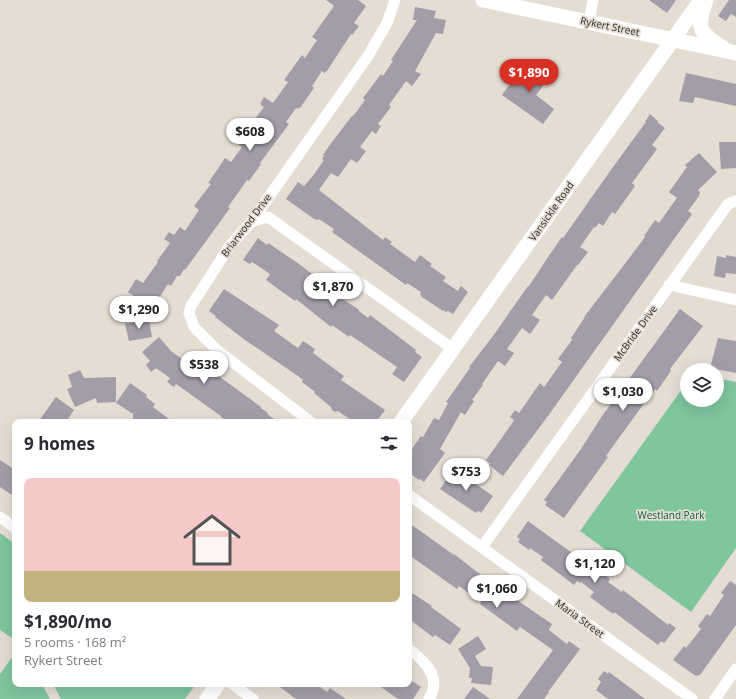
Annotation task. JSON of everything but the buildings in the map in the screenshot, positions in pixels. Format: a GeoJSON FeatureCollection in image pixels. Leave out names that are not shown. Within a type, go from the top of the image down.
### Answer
{"type":"FeatureCollection","features":[{"type":"Feature","properties":{"kind":"street","name":"Briarwood Drive"},"geometry":{"type":"LineString","coordinates":[[307,419],[217,350],[194,326],[189,313],[190,306],[229,247],[251,222],[368,56],[387,22],[394,4],[394,0]]}},
{"type":"Feature","properties":{"kind":"street","name":"Rykert Street"},"geometry":{"type":"LineString","coordinates":[[483,0],[673,39],[733,53]]}},
{"type":"Feature","properties":{"kind":"street"},"geometry":{"type":"LineString","coordinates":[[588,22],[593,0]]}},
{"type":"Feature","properties":{"kind":"street","name":"Vansickle Road"},"geometry":{"type":"LineString","coordinates":[[403,419],[701,0]]}},
{"type":"Feature","properties":{"kind":"street"},"geometry":{"type":"LineString","coordinates":[[706,0],[700,20],[703,32],[715,43],[733,53]]}},
{"type":"Feature","properties":{"kind":"street","name":"McBride Drive"},"geometry":{"type":"LineString","coordinates":[[482,547],[728,204],[736,201]]}},
{"type":"Feature","properties":{"kind":"street"},"geometry":{"type":"LineString","coordinates":[[251,222],[268,218],[453,349]]}},
{"type":"Feature","properties":{"kind":"street"},"geometry":{"type":"LineString","coordinates":[[669,285],[736,300]]}},
{"type":"Feature","properties":{"kind":"street","name":"Maria Street"},"geometry":{"type":"LineString","coordinates":[[412,497],[692,699]]}},
{"type":"Feature","properties":{"kind":"street"},"geometry":{"type":"LineString","coordinates":[[0,517],[12,526]]}},
{"type":"Feature","properties":{"kind":"street"},"geometry":{"type":"LineString","coordinates":[[412,652],[423,660],[434,678],[432,694],[429,699]]}},
{"type":"Feature","properties":{"kind":"street"},"geometry":{"type":"LineString","coordinates":[[715,699],[736,669]]}},
{"type":"Feature","properties":{"kind":"street"},"geometry":{"type":"LineString","coordinates":[[207,699],[216,687]]}},
{"type":"Feature","properties":{"kind":"street"},"geometry":{"type":"LineString","coordinates":[[236,687],[253,699]]}},
{"type":"Feature","properties":{"kind":"green space","name":"Westland Park"},"geometry":{"type":"Polygon","coordinates":[[[724,379],[736,382],[736,548],[691,612],[580,531],[680,392],[680,407],[724,407],[724,379]]]}},
{"type":"Feature","properties":{"kind":"green space"},"geometry":{"type":"Polygon","coordinates":[[[0,533],[12,542],[12,638],[0,630],[0,533]]]}},
{"type":"Feature","properties":{"kind":"green space"},"geometry":{"type":"Polygon","coordinates":[[[12,657],[12,687],[44,687],[50,699],[0,699],[0,674],[12,657]]]}},
{"type":"Feature","properties":{"kind":"green space"},"geometry":{"type":"Polygon","coordinates":[[[55,687],[194,687],[185,699],[61,699],[55,687]]]}}]}
